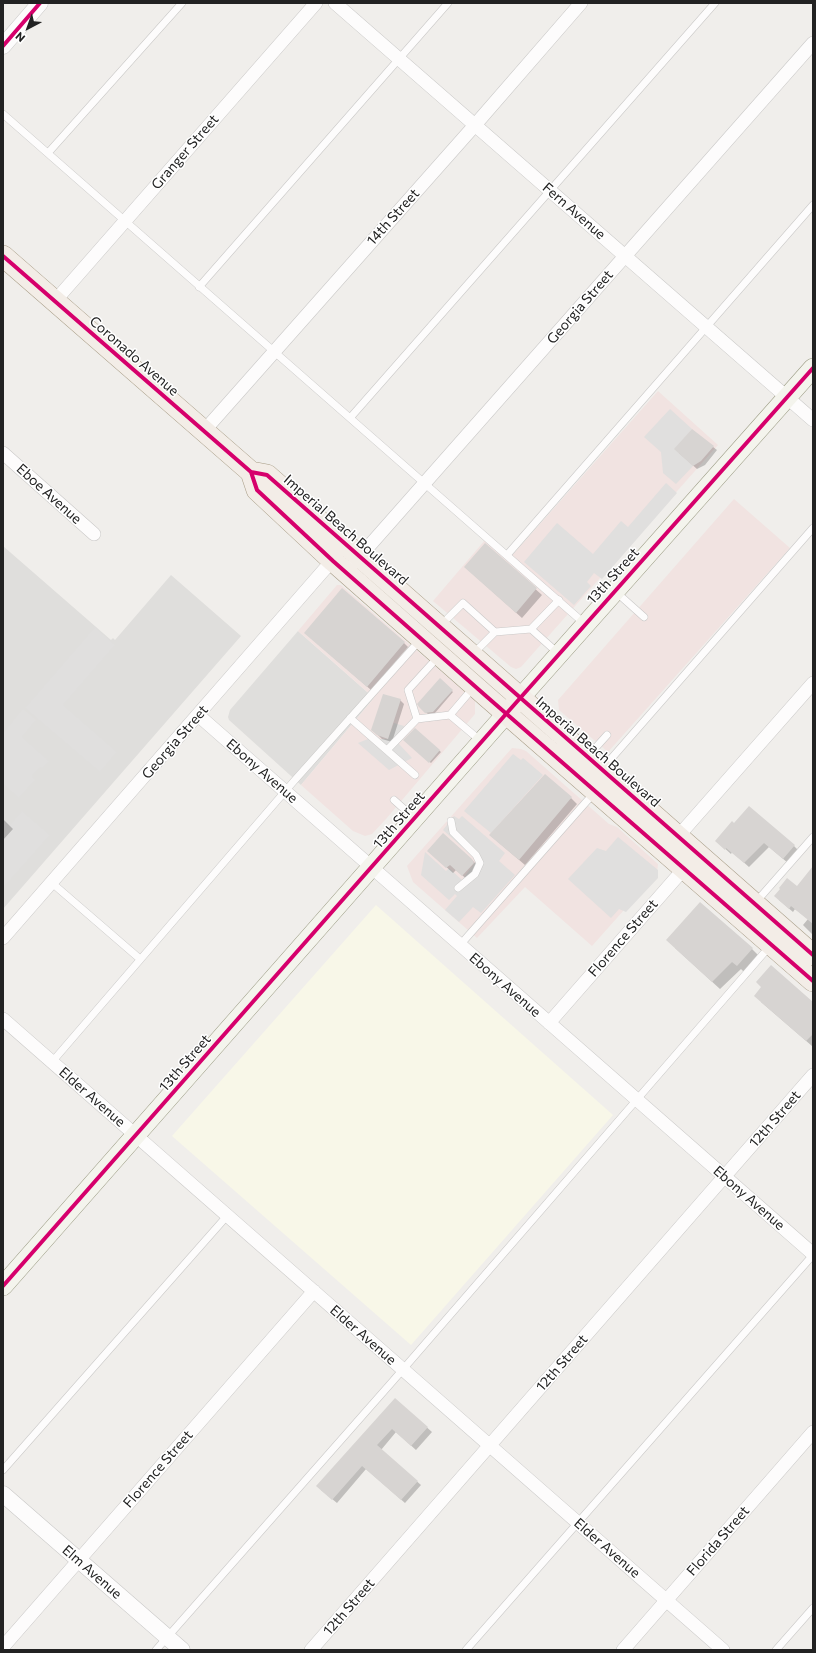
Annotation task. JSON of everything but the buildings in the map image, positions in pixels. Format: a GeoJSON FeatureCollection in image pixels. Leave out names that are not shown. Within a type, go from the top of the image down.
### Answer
{"type":"FeatureCollection","features":[{"type":"Feature","properties":{"kind":"main road","name":"Coronado Avenue"},"geometry":{"type":"LineString","coordinates":[[6,263],[54,301],[251,472]]}},
{"type":"Feature","properties":{"kind":"main road","name":"13th Street"},"geometry":{"type":"LineString","coordinates":[[3,1286],[520,698],[813,368]]}},
{"type":"Feature","properties":{"kind":"main road","name":"Imperial Beach Boulevard"},"geometry":{"type":"LineString","coordinates":[[251,472],[267,475],[421,639],[595,791],[671,844],[691,861],[771,944],[813,981]]}},
{"type":"Feature","properties":{"kind":"main road","name":"Imperial Beach Boulevard"},"geometry":{"type":"LineString","coordinates":[[346,558],[440,627],[594,763],[671,844]]}},
{"type":"Feature","properties":{"kind":"main road","name":"Imperial Beach Boulevard"},"geometry":{"type":"LineString","coordinates":[[691,861],[754,903],[813,955]]}},
{"type":"Feature","properties":{"kind":"street"},"geometry":{"type":"LineString","coordinates":[[3,46],[40,3]]}},
{"type":"Feature","properties":{"kind":"street","name":"Granger Street"},"geometry":{"type":"LineString","coordinates":[[54,301],[316,3]]}},
{"type":"Feature","properties":{"kind":"street","name":"Fern Avenue"},"geometry":{"type":"LineString","coordinates":[[335,3],[813,420]]}},
{"type":"Feature","properties":{"kind":"street","name":"14th Street"},"geometry":{"type":"LineString","coordinates":[[204,431],[581,3]]}},
{"type":"Feature","properties":{"kind":"street","name":"Georgia Street"},"geometry":{"type":"LineString","coordinates":[[3,938],[198,715],[346,558],[424,483],[813,43]]}},
{"type":"Feature","properties":{"kind":"street","name":"Eboe Avenue"},"geometry":{"type":"LineString","coordinates":[[3,453],[94,534]]}},
{"type":"Feature","properties":{"kind":"street"},"geometry":{"type":"LineString","coordinates":[[671,844],[813,683]]}},
{"type":"Feature","properties":{"kind":"street","name":"Ebony Avenue"},"geometry":{"type":"LineString","coordinates":[[198,715],[284,792],[725,1176],[813,1255]]}},
{"type":"Feature","properties":{"kind":"street","name":"Florence Street"},"geometry":{"type":"LineString","coordinates":[[549,1023],[691,861]]}},
{"type":"Feature","properties":{"kind":"street","name":"Elder Avenue"},"geometry":{"type":"LineString","coordinates":[[3,1019],[723,1650]]}},
{"type":"Feature","properties":{"kind":"street","name":"12th Street"},"geometry":{"type":"LineString","coordinates":[[311,1650],[813,1075]]}},
{"type":"Feature","properties":{"kind":"street","name":"Florence Street"},"geometry":{"type":"LineString","coordinates":[[3,1647],[314,1292]]}},
{"type":"Feature","properties":{"kind":"street","name":"Florida Street"},"geometry":{"type":"LineString","coordinates":[[623,1650],[813,1432]]}},
{"type":"Feature","properties":{"kind":"street","name":"Elm Avenue"},"geometry":{"type":"LineString","coordinates":[[3,1494],[182,1650]]}},
{"type":"Feature","properties":{"kind":"lane"},"geometry":{"type":"LineString","coordinates":[[48,153],[182,3]]}},
{"type":"Feature","properties":{"kind":"lane"},"geometry":{"type":"LineString","coordinates":[[199,287],[448,3]]}},
{"type":"Feature","properties":{"kind":"lane"},"geometry":{"type":"LineString","coordinates":[[350,418],[715,3]]}},
{"type":"Feature","properties":{"kind":"lane"},"geometry":{"type":"LineString","coordinates":[[3,114],[586,624]]}},
{"type":"Feature","properties":{"kind":"lane"},"geometry":{"type":"LineString","coordinates":[[507,555],[813,205]]}},
{"type":"Feature","properties":{"kind":"lane"},"geometry":{"type":"LineString","coordinates":[[594,763],[813,528]]}},
{"type":"Feature","properties":{"kind":"lane"},"geometry":{"type":"LineString","coordinates":[[615,591],[644,617]]}},
{"type":"Feature","properties":{"kind":"lane"},"geometry":{"type":"LineString","coordinates":[[472,656],[495,632],[531,629],[559,600]]}},
{"type":"Feature","properties":{"kind":"lane"},"geometry":{"type":"LineString","coordinates":[[440,627],[463,603],[495,632]]}},
{"type":"Feature","properties":{"kind":"lane"},"geometry":{"type":"LineString","coordinates":[[531,629],[559,654]]}},
{"type":"Feature","properties":{"kind":"lane"},"geometry":{"type":"LineString","coordinates":[[52,1062],[284,792],[421,639]]}},
{"type":"Feature","properties":{"kind":"lane"},"geometry":{"type":"LineString","coordinates":[[417,719],[408,690],[440,655]]}},
{"type":"Feature","properties":{"kind":"lane"},"geometry":{"type":"LineString","coordinates":[[387,750],[417,719],[450,715],[475,686]]}},
{"type":"Feature","properties":{"kind":"lane"},"geometry":{"type":"LineString","coordinates":[[450,715],[482,742]]}},
{"type":"Feature","properties":{"kind":"lane"},"geometry":{"type":"LineString","coordinates":[[350,718],[415,775]]}},
{"type":"Feature","properties":{"kind":"lane"},"geometry":{"type":"LineString","coordinates":[[594,763],[607,735]]}},
{"type":"Feature","properties":{"kind":"lane"},"geometry":{"type":"LineString","coordinates":[[460,945],[595,791]]}},
{"type":"Feature","properties":{"kind":"lane"},"geometry":{"type":"LineString","coordinates":[[394,800],[415,819]]}},
{"type":"Feature","properties":{"kind":"lane"},"geometry":{"type":"LineString","coordinates":[[451,821],[453,832],[476,855],[480,863],[475,874],[458,888]]}},
{"type":"Feature","properties":{"kind":"lane"},"geometry":{"type":"LineString","coordinates":[[754,903],[813,837]]}},
{"type":"Feature","properties":{"kind":"lane"},"geometry":{"type":"LineString","coordinates":[[52,882],[140,959]]}},
{"type":"Feature","properties":{"kind":"lane"},"geometry":{"type":"LineString","coordinates":[[156,1650],[403,1369],[771,944]]}},
{"type":"Feature","properties":{"kind":"lane"},"geometry":{"type":"LineString","coordinates":[[3,1470],[227,1216]]}},
{"type":"Feature","properties":{"kind":"lane"},"geometry":{"type":"LineString","coordinates":[[466,1650],[813,1255]]}},
{"type":"Feature","properties":{"kind":"lane"},"geometry":{"type":"LineString","coordinates":[[776,1650],[813,1608]]}},
{"type":"Feature","properties":{"kind":"shaded area"},"geometry":{"type":"Polygon","coordinates":[[[658,391],[718,445],[521,667],[516,669],[511,667],[433,601],[485,540],[508,560],[658,391]]]}},
{"type":"Feature","properties":{"kind":"shaded area"},"geometry":{"type":"Polygon","coordinates":[[[670,409],[692,429],[675,449],[693,466],[676,484],[663,473],[661,452],[644,437],[670,409]]]}},
{"type":"Feature","properties":{"kind":"shaded area"},"geometry":{"type":"Polygon","coordinates":[[[666,483],[677,493],[602,579],[594,573],[587,582],[591,586],[574,605],[524,562],[557,523],[593,554],[621,521],[628,527],[666,483]]]}},
{"type":"Feature","properties":{"kind":"shaded area"},"geometry":{"type":"Polygon","coordinates":[[[734,499],[790,548],[608,752],[559,710],[558,700],[734,499]]]}},
{"type":"Feature","properties":{"kind":"shaded area"},"geometry":{"type":"Polygon","coordinates":[[[3,546],[111,640],[113,638],[115,640],[171,575],[241,636],[3,909],[3,546]]]}},
{"type":"Feature","properties":{"kind":"shaded area"},"geometry":{"type":"Polygon","coordinates":[[[337,585],[341,585],[475,701],[475,714],[386,819],[372,834],[365,836],[353,831],[301,785],[374,698],[298,631],[337,585]]]}},
{"type":"Feature","properties":{"kind":"shaded area"},"geometry":{"type":"Polygon","coordinates":[[[95,627],[115,645],[63,705],[117,752],[100,772],[25,708],[95,627]]]}},
{"type":"Feature","properties":{"kind":"shaded area"},"geometry":{"type":"Polygon","coordinates":[[[298,631],[374,698],[301,785],[229,720],[228,717],[230,710],[298,631]]]}},
{"type":"Feature","properties":{"kind":"shaded area"},"geometry":{"type":"Polygon","coordinates":[[[23,709],[36,720],[22,737],[49,761],[42,768],[40,767],[32,776],[35,780],[19,798],[3,784],[3,733],[23,709]]]}},
{"type":"Feature","properties":{"kind":"shaded area"},"geometry":{"type":"Polygon","coordinates":[[[394,723],[404,726],[399,744],[412,758],[389,770],[358,743],[368,739],[388,739],[394,723]]]}},
{"type":"Feature","properties":{"kind":"shaded area"},"geometry":{"type":"Polygon","coordinates":[[[512,748],[526,751],[609,824],[617,827],[658,864],[657,873],[592,946],[525,887],[477,938],[413,882],[407,866],[512,748]]]}},
{"type":"Feature","properties":{"kind":"shaded area"},"geometry":{"type":"Polygon","coordinates":[[[513,754],[521,760],[523,758],[543,775],[491,833],[464,811],[513,754]]]}},
{"type":"Feature","properties":{"kind":"shaded area"},"geometry":{"type":"Polygon","coordinates":[[[22,811],[50,835],[3,888],[3,833],[22,811]]]}},
{"type":"Feature","properties":{"kind":"shaded area"},"geometry":{"type":"Polygon","coordinates":[[[454,816],[459,819],[462,816],[505,853],[499,861],[515,875],[481,913],[473,907],[459,922],[445,910],[457,896],[455,894],[449,900],[421,875],[425,852],[446,871],[449,868],[462,880],[477,860],[443,830],[454,816]]]}},
{"type":"Feature","properties":{"kind":"shaded area"},"geometry":{"type":"Polygon","coordinates":[[[618,837],[658,870],[658,878],[626,912],[619,909],[611,918],[568,879],[597,848],[606,851],[618,837]]]}},
{"type":"Feature","properties":{"kind":"shaded area"},"geometry":{"type":"Polygon","coordinates":[[[376,905],[613,1115],[411,1345],[172,1136],[376,905]]]}},
{"type":"Feature","properties":{"kind":"cycle path"},"geometry":{"type":"LineString","coordinates":[[3,46],[40,3]]}},
{"type":"Feature","properties":{"kind":"cycle path"},"geometry":{"type":"LineString","coordinates":[[3,256],[251,472],[267,475],[813,955]]}},
{"type":"Feature","properties":{"kind":"cycle path"},"geometry":{"type":"LineString","coordinates":[[3,1286],[506,714],[813,368]]}},
{"type":"Feature","properties":{"kind":"cycle path"},"geometry":{"type":"LineString","coordinates":[[251,472],[257,490],[333,561],[813,981]]}}]}
